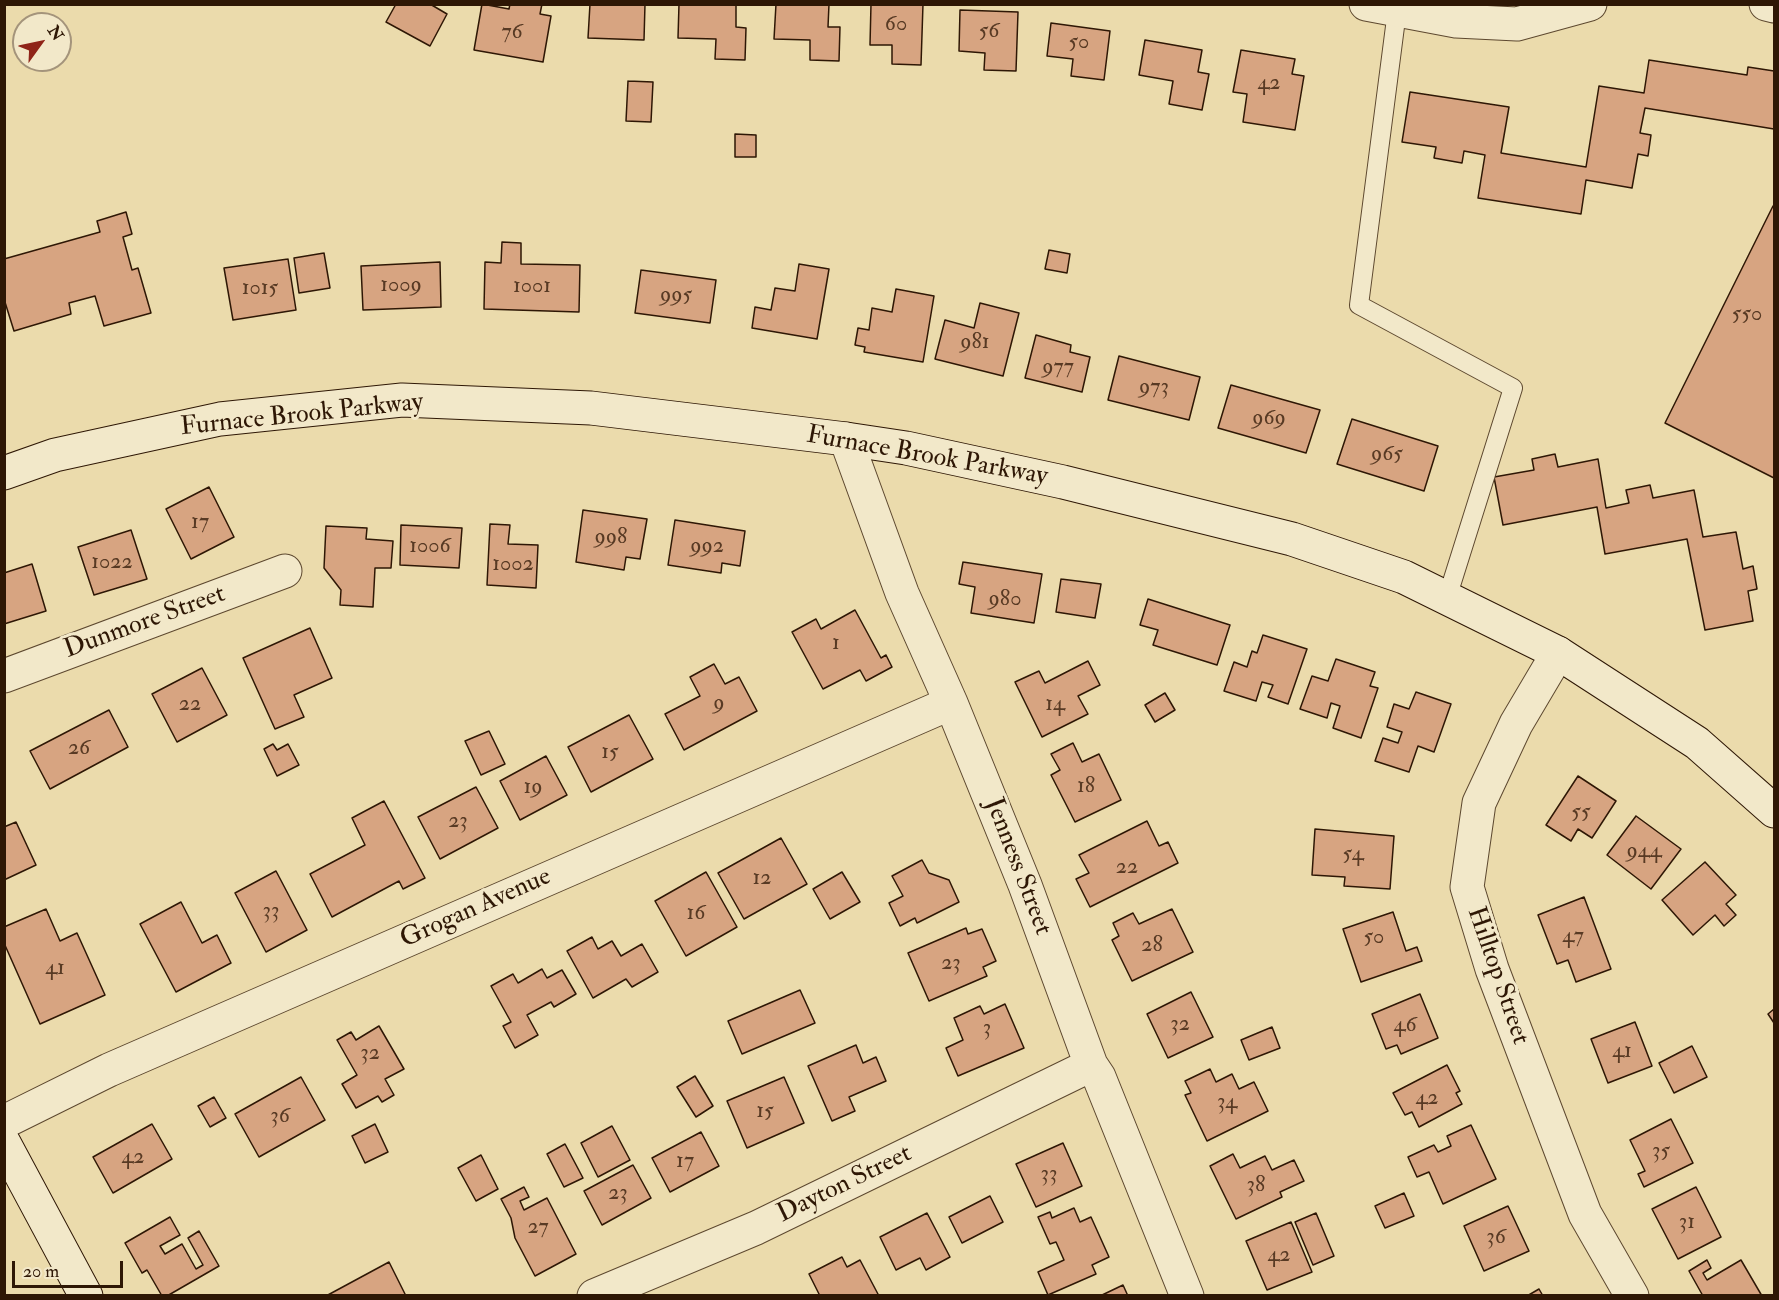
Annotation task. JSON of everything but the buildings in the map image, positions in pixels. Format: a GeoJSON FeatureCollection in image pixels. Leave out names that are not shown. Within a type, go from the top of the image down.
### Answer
{"type":"FeatureCollection","features":[{"type":"Feature","properties":{"kind":"street"},"geometry":{"type":"LineString","coordinates":[[1366,4],[1456,21],[1517,24],[1590,4]]}},
{"type":"Feature","properties":{"kind":"street"},"geometry":{"type":"LineString","coordinates":[[1766,4],[1774,6]]}},
{"type":"Feature","properties":{"kind":"street","name":"Furnace Brook Parkway"},"geometry":{"type":"LineString","coordinates":[[4,473],[56,455],[220,419],[402,400],[591,408],[906,448],[1063,482],[1292,539],[1404,577],[1558,653],[1697,743],[1774,811]]}},
{"type":"Feature","properties":{"kind":"street","name":"Jenness Street"},"geometry":{"type":"LineString","coordinates":[[846,439],[902,593],[951,703],[1025,885],[1091,1065],[1099,1077],[1187,1296]]}},
{"type":"Feature","properties":{"kind":"street","name":"Dunmore Street"},"geometry":{"type":"LineString","coordinates":[[4,676],[285,571]]}},
{"type":"Feature","properties":{"kind":"street","name":"Hilltop Street"},"geometry":{"type":"LineString","coordinates":[[1558,653],[1516,724],[1479,803],[1467,887],[1492,969],[1585,1214],[1632,1296]]}},
{"type":"Feature","properties":{"kind":"street","name":"Grogan Avenue"},"geometry":{"type":"LineString","coordinates":[[4,1122],[109,1070],[951,703]]}},
{"type":"Feature","properties":{"kind":"street","name":"Dayton Street"},"geometry":{"type":"LineString","coordinates":[[594,1296],[756,1228],[1091,1065]]}},
{"type":"Feature","properties":{"kind":"street"},"geometry":{"type":"LineString","coordinates":[[4,1143],[86,1296]]}},
{"type":"Feature","properties":{"kind":"lane"},"geometry":{"type":"LineString","coordinates":[[1397,10],[1359,305],[1513,388],[1447,598]]}}]}
